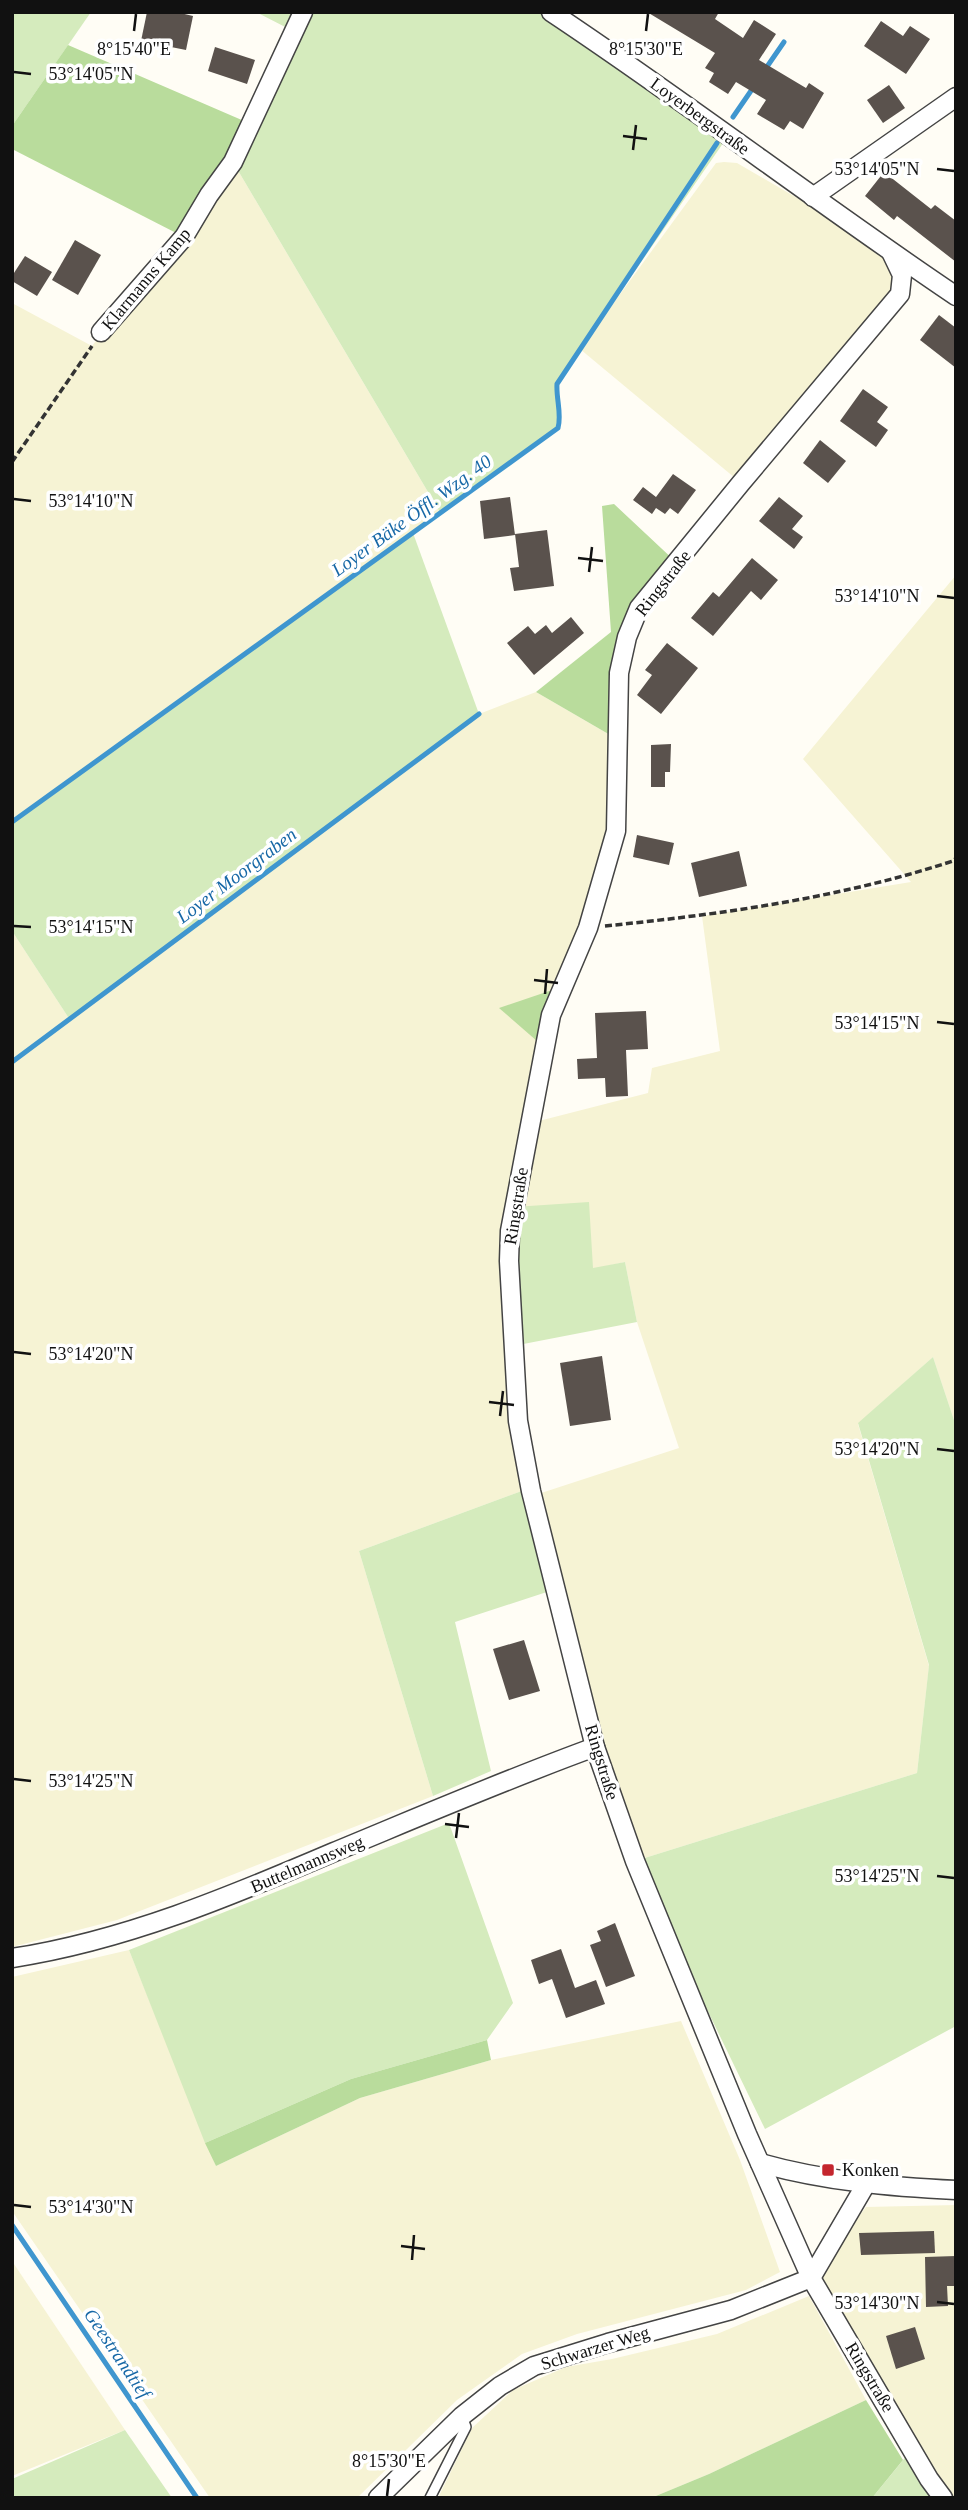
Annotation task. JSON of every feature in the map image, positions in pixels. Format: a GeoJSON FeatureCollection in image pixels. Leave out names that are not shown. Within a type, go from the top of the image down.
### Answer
{"type":"FeatureCollection","features":[{"type":"Feature","properties":{"kind":"street","name":"Klarmanns Kamp"},"geometry":{"type":"LineString","coordinates":[[101,332],[184,237],[233,162],[303,12]]}},
{"type":"Feature","properties":{"kind":"street","name":"Loyerbergstraße"},"geometry":{"type":"LineString","coordinates":[[551,12],[813,197]]}},
{"type":"Feature","properties":{"kind":"street"},"geometry":{"type":"LineString","coordinates":[[956,97],[813,197],[956,296]]}},
{"type":"Feature","properties":{"kind":"street","name":"Ringstraße"},"geometry":{"type":"LineString","coordinates":[[891,252],[902,275],[900,294],[639,608],[627,637],[619,673],[616,831],[588,928],[551,1014],[510,1231],[509,1261],[518,1421],[531,1491],[595,1747],[635,1861],[760,2163],[811,2278],[929,2479],[943,2498]]}},
{"type":"Feature","properties":{"kind":"street","name":"Buttelmannsweg"},"geometry":{"type":"LineString","coordinates":[[12,1958],[122,1933],[245,1890],[502,1781],[595,1747]]}},
{"type":"Feature","properties":{"kind":"street"},"geometry":{"type":"LineString","coordinates":[[760,2163],[799,2174],[866,2184],[956,2190]]}},
{"type":"Feature","properties":{"kind":"street"},"geometry":{"type":"LineString","coordinates":[[811,2278],[866,2184]]}},
{"type":"Feature","properties":{"kind":"street","name":"Schwarzer Weg"},"geometry":{"type":"LineString","coordinates":[[378,2498],[462,2416],[500,2386],[534,2367],[608,2343],[731,2309],[811,2278]]}},
{"type":"Feature","properties":{"kind":"lane"},"geometry":{"type":"LineString","coordinates":[[430,2498],[466,2427],[462,2416]]}},
{"type":"Feature","properties":{"kind":"path","name":"Klarmanns Kamp"},"geometry":{"type":"LineString","coordinates":[[12,462],[101,332]]}},
{"type":"Feature","properties":{"kind":"path"},"geometry":{"type":"LineString","coordinates":[[588,928],[702,916],[857,889],[911,875],[956,858]]}},
{"type":"Feature","properties":{"kind":"shaded area"},"geometry":{"type":"Polygon","coordinates":[[[233,162],[441,514],[12,822],[12,303],[92,346],[233,162]]]}},
{"type":"Feature","properties":{"kind":"shaded area"},"geometry":{"type":"Polygon","coordinates":[[[716,163],[737,163],[890,252],[900,294],[741,483],[580,349],[716,163]]]}},
{"type":"Feature","properties":{"kind":"shaded area"},"geometry":{"type":"Polygon","coordinates":[[[956,575],[956,1426],[933,1357],[858,1424],[929,1666],[917,1773],[635,1861],[532,1496],[679,1448],[637,1322],[625,1262],[593,1269],[510,1231],[530,1488],[359,1551],[433,1796],[117,1920],[12,1947],[12,931],[70,1020],[479,714],[536,692],[617,739],[616,831],[545,1048],[531,1123],[648,1093],[652,1068],[720,1051],[702,916],[911,882],[803,759],[956,575]]]}},
{"type":"Feature","properties":{"kind":"shaded area"},"geometry":{"type":"Polygon","coordinates":[[[129,1950],[216,2166],[360,2098],[491,2060],[681,2021],[740,2160],[780,2272],[746,2290],[577,2334],[522,2354],[457,2400],[357,2498],[210,2498],[12,2211],[12,1977],[129,1950]]]}},
{"type":"Feature","properties":{"kind":"shaded area"},"geometry":{"type":"Polygon","coordinates":[[[956,2205],[956,2498],[943,2498],[811,2278],[866,2207],[956,2205]]]}},
{"type":"Feature","properties":{"kind":"shaded area"},"geometry":{"type":"Polygon","coordinates":[[[12,2261],[125,2430],[12,2476],[12,2261]]]}},
{"type":"Feature","properties":{"kind":"shaded area"},"geometry":{"type":"Polygon","coordinates":[[[809,2296],[866,2400],[709,2474],[651,2498],[438,2498],[472,2428],[513,2390],[566,2367],[717,2334],[809,2296]]]}},
{"type":"Feature","properties":{"kind":"green space"},"geometry":{"type":"Polygon","coordinates":[[[12,12],[91,12],[12,126],[12,12]]]}},
{"type":"Feature","properties":{"kind":"green space"},"geometry":{"type":"Polygon","coordinates":[[[256,12],[551,12],[728,136],[557,384],[558,428],[441,514],[233,162],[293,31],[256,12]]]}},
{"type":"Feature","properties":{"kind":"green space"},"geometry":{"type":"Polygon","coordinates":[[[68,45],[251,124],[184,237],[12,149],[12,126],[68,45]]]}},
{"type":"Feature","properties":{"kind":"green space"},"geometry":{"type":"Polygon","coordinates":[[[614,504],[677,563],[627,637],[617,739],[536,692],[611,632],[602,506],[614,504]]]}},
{"type":"Feature","properties":{"kind":"green space"},"geometry":{"type":"Polygon","coordinates":[[[413,533],[479,714],[70,1020],[12,931],[12,822],[413,533]]]}},
{"type":"Feature","properties":{"kind":"green space"},"geometry":{"type":"Polygon","coordinates":[[[564,986],[545,1048],[499,1008],[564,986]]]}},
{"type":"Feature","properties":{"kind":"green space"},"geometry":{"type":"Polygon","coordinates":[[[589,1202],[593,1268],[625,1262],[637,1322],[513,1346],[514,1207],[589,1202]]]}},
{"type":"Feature","properties":{"kind":"green space"},"geometry":{"type":"Polygon","coordinates":[[[933,1357],[956,1426],[956,2026],[765,2129],[635,1861],[917,1773],[929,1665],[858,1423],[933,1357]]]}},
{"type":"Feature","properties":{"kind":"green space"},"geometry":{"type":"Polygon","coordinates":[[[530,1488],[556,1589],[455,1622],[491,1771],[433,1796],[359,1551],[530,1488]]]}},
{"type":"Feature","properties":{"kind":"green space"},"geometry":{"type":"Polygon","coordinates":[[[449,1823],[513,2003],[487,2040],[351,2079],[205,2143],[129,1950],[449,1823]]]}},
{"type":"Feature","properties":{"kind":"green space"},"geometry":{"type":"Polygon","coordinates":[[[487,2040],[491,2060],[360,2098],[216,2166],[205,2143],[351,2079],[487,2040]]]}},
{"type":"Feature","properties":{"kind":"green space"},"geometry":{"type":"Polygon","coordinates":[[[866,2400],[903,2460],[872,2498],[651,2498],[709,2474],[866,2400]]]}},
{"type":"Feature","properties":{"kind":"green space"},"geometry":{"type":"Polygon","coordinates":[[[125,2430],[172,2498],[12,2498],[12,2479],[125,2430]]]}},
{"type":"Feature","properties":{"kind":"green space"},"geometry":{"type":"Polygon","coordinates":[[[913,2448],[940,2498],[872,2498],[913,2448]]]}},
{"type":"Feature","properties":{"kind":"building"},"geometry":{"type":"Polygon","coordinates":[[[147,12],[176,12],[193,16],[186,50],[141,41],[147,12]]]}},
{"type":"Feature","properties":{"kind":"building"},"geometry":{"type":"Polygon","coordinates":[[[647,12],[719,12],[715,19],[743,38],[754,20],[776,34],[759,60],[806,88],[809,83],[824,93],[803,129],[790,121],[784,130],[757,114],[766,100],[736,82],[728,94],[709,82],[714,73],[705,68],[715,53],[647,12]]]}},
{"type":"Feature","properties":{"kind":"building"},"geometry":{"type":"Polygon","coordinates":[[[881,21],[903,36],[910,26],[930,39],[906,74],[864,46],[881,21]]]}},
{"type":"Feature","properties":{"kind":"building"},"geometry":{"type":"Polygon","coordinates":[[[215,47],[255,60],[247,84],[208,71],[215,47]]]}},
{"type":"Feature","properties":{"kind":"building"},"geometry":{"type":"Polygon","coordinates":[[[889,85],[905,108],[883,123],[867,100],[889,85]]]}},
{"type":"Feature","properties":{"kind":"building"},"geometry":{"type":"Polygon","coordinates":[[[884,172],[931,209],[935,205],[956,221],[956,262],[897,216],[894,220],[865,196],[884,172]]]}},
{"type":"Feature","properties":{"kind":"building"},"geometry":{"type":"Polygon","coordinates":[[[75,240],[101,255],[78,295],[52,280],[75,240]]]}},
{"type":"Feature","properties":{"kind":"building"},"geometry":{"type":"Polygon","coordinates":[[[25,256],[52,272],[37,296],[12,281],[12,276],[25,256]]]}},
{"type":"Feature","properties":{"kind":"building"},"geometry":{"type":"Polygon","coordinates":[[[939,315],[956,328],[956,368],[920,340],[939,315]]]}},
{"type":"Feature","properties":{"kind":"building"},"geometry":{"type":"Polygon","coordinates":[[[863,389],[888,407],[877,422],[888,430],[876,447],[840,421],[863,389]]]}},
{"type":"Feature","properties":{"kind":"building"},"geometry":{"type":"Polygon","coordinates":[[[820,440],[846,461],[828,483],[803,463],[820,440]]]}},
{"type":"Feature","properties":{"kind":"building"},"geometry":{"type":"Polygon","coordinates":[[[673,474],[696,490],[678,514],[670,508],[665,514],[656,508],[652,514],[633,500],[643,487],[656,497],[673,474]]]}},
{"type":"Feature","properties":{"kind":"building"},"geometry":{"type":"Polygon","coordinates":[[[510,497],[515,535],[484,539],[480,501],[510,497]]]}},
{"type":"Feature","properties":{"kind":"building"},"geometry":{"type":"Polygon","coordinates":[[[779,497],[803,516],[792,529],[803,537],[794,549],[759,521],[779,497]]]}},
{"type":"Feature","properties":{"kind":"building"},"geometry":{"type":"Polygon","coordinates":[[[547,530],[554,586],[514,591],[510,568],[519,567],[515,534],[547,530]]]}},
{"type":"Feature","properties":{"kind":"building"},"geometry":{"type":"Polygon","coordinates":[[[752,558],[778,580],[761,600],[751,591],[713,636],[691,618],[713,592],[719,597],[752,558]]]}},
{"type":"Feature","properties":{"kind":"building"},"geometry":{"type":"Polygon","coordinates":[[[571,617],[584,633],[534,675],[507,643],[528,626],[535,634],[546,625],[552,633],[571,617]]]}},
{"type":"Feature","properties":{"kind":"building"},"geometry":{"type":"Polygon","coordinates":[[[667,643],[698,668],[661,714],[637,695],[652,675],[645,670],[667,643]]]}},
{"type":"Feature","properties":{"kind":"building"},"geometry":{"type":"Polygon","coordinates":[[[671,744],[670,772],[665,772],[665,787],[651,787],[651,745],[671,744]]]}},
{"type":"Feature","properties":{"kind":"building"},"geometry":{"type":"Polygon","coordinates":[[[637,835],[674,843],[669,865],[633,857],[637,835]]]}},
{"type":"Feature","properties":{"kind":"building"},"geometry":{"type":"Polygon","coordinates":[[[739,851],[747,886],[699,897],[691,863],[739,851]]]}},
{"type":"Feature","properties":{"kind":"building"},"geometry":{"type":"Polygon","coordinates":[[[646,1011],[648,1049],[626,1050],[628,1096],[606,1097],[605,1078],[578,1079],[577,1059],[597,1058],[595,1013],[646,1011]]]}},
{"type":"Feature","properties":{"kind":"building"},"geometry":{"type":"Polygon","coordinates":[[[602,1356],[611,1420],[570,1426],[560,1363],[602,1356]]]}},
{"type":"Feature","properties":{"kind":"building"},"geometry":{"type":"Polygon","coordinates":[[[524,1640],[540,1691],[509,1700],[493,1649],[524,1640]]]}},
{"type":"Feature","properties":{"kind":"building"},"geometry":{"type":"Polygon","coordinates":[[[615,1923],[635,1976],[606,1987],[590,1945],[601,1941],[597,1931],[615,1923]]]}},
{"type":"Feature","properties":{"kind":"building"},"geometry":{"type":"Polygon","coordinates":[[[561,1949],[575,1988],[596,1980],[605,2004],[566,2018],[552,1979],[539,1984],[531,1960],[561,1949]]]}},
{"type":"Feature","properties":{"kind":"building"},"geometry":{"type":"Polygon","coordinates":[[[934,2231],[935,2253],[861,2255],[859,2233],[934,2231]]]}},
{"type":"Feature","properties":{"kind":"building"},"geometry":{"type":"Polygon","coordinates":[[[956,2256],[956,2286],[947,2286],[948,2306],[926,2307],[925,2257],[956,2256]]]}},
{"type":"Feature","properties":{"kind":"building"},"geometry":{"type":"Polygon","coordinates":[[[915,2327],[925,2359],[896,2369],[886,2336],[915,2327]]]}},
{"type":"Feature","properties":{"kind":"waterway","name":"Loyer Bäke Öffl. Wzg. 40"},"geometry":{"type":"LineString","coordinates":[[764,71],[784,42]]}},
{"type":"Feature","properties":{"kind":"waterway","name":"Loyer Bäke Öffl. Wzg. 40"},"geometry":{"type":"LineString","coordinates":[[733,117],[755,85]]}},
{"type":"Feature","properties":{"kind":"waterway","name":"Loyer Bäke Öffl. Wzg. 40"},"geometry":{"type":"LineString","coordinates":[[12,822],[558,428],[557,384],[717,143]]}},
{"type":"Feature","properties":{"kind":"waterway","name":"Loyer Moorgraben"},"geometry":{"type":"LineString","coordinates":[[12,1062],[479,714]]}},
{"type":"Feature","properties":{"kind":"waterway","name":"Geestrandtief"},"geometry":{"type":"LineString","coordinates":[[12,2225],[197,2498]]}},
{"type":"Feature","properties":{"kind":"place","name":"Konken"},"geometry":{"type":"Point","coordinates":[828,2170]}}]}
